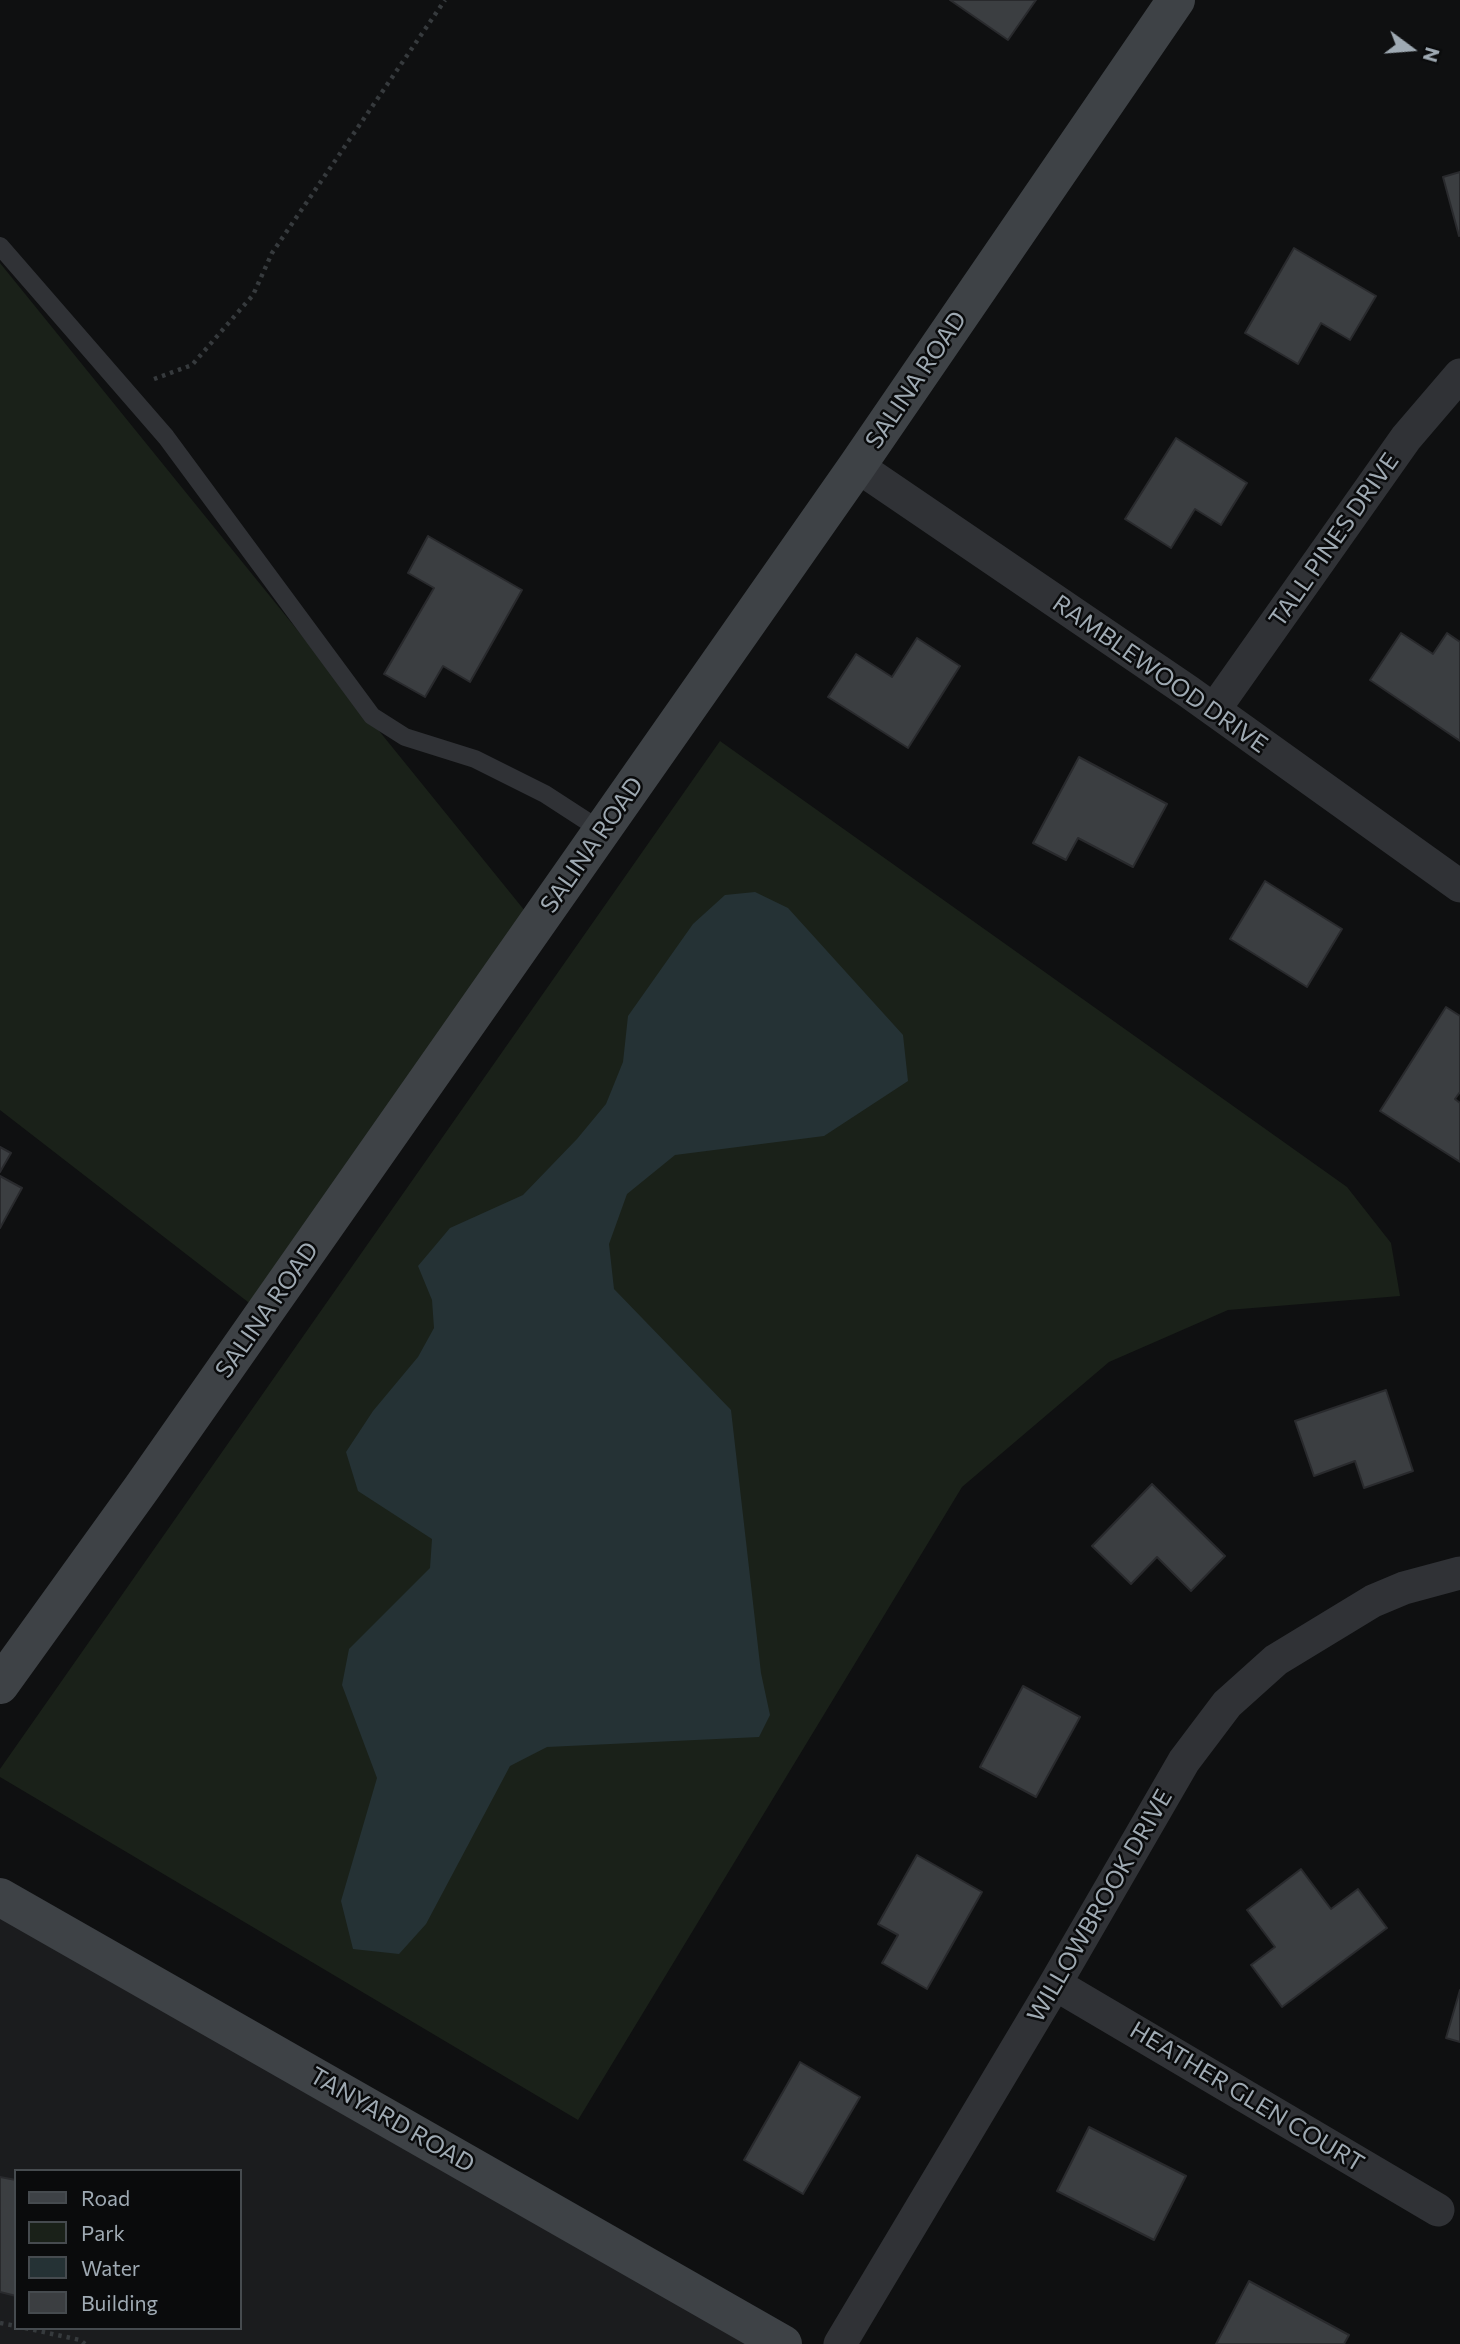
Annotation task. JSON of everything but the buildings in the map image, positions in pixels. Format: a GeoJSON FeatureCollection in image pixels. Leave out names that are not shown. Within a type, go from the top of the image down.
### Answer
{"type":"FeatureCollection","features":[{"type":"Feature","properties":{"kind":"street","name":"SALINA ROAD"},"geometry":{"type":"LineString","coordinates":[[0,1685],[141,1489],[858,466],[1176,0]]}},
{"type":"Feature","properties":{"kind":"street","name":"TALL PINES DRIVE"},"geometry":{"type":"LineString","coordinates":[[1214,710],[1406,438],[1460,375]]}},
{"type":"Feature","properties":{"kind":"street","name":"RAMBLEWOOD DRIVE"},"geometry":{"type":"LineString","coordinates":[[858,466],[1214,710],[1460,886]]}},
{"type":"Feature","properties":{"kind":"street","name":"WILLOWBROOK DRIVE"},"geometry":{"type":"LineString","coordinates":[[840,2344],[1055,1984],[1184,1761],[1227,1704],[1276,1660],[1373,1601],[1404,1588],[1460,1573]]}},
{"type":"Feature","properties":{"kind":"street","name":"TANYARD ROAD"},"geometry":{"type":"LineString","coordinates":[[0,1897],[783,2344]]}},
{"type":"Feature","properties":{"kind":"street","name":"HEATHER GLEN COURT"},"geometry":{"type":"LineString","coordinates":[[1055,1984],[1438,2210]]}},
{"type":"Feature","properties":{"kind":"lane"},"geometry":{"type":"LineString","coordinates":[[0,246],[174,447],[372,716],[405,737],[475,759],[533,788],[602,831]]}},
{"type":"Feature","properties":{"kind":"path"},"geometry":{"type":"LineString","coordinates":[[108,372],[157,379],[192,365],[223,332],[253,295],[272,254],[445,0]]}},
{"type":"Feature","properties":{"kind":"path"},"geometry":{"type":"LineString","coordinates":[[34,2330],[80,2340],[85,2344]]}},
{"type":"Feature","properties":{"kind":"shaded area"},"geometry":{"type":"Polygon","coordinates":[[[0,1897],[774,2344],[0,2344],[0,1897]]]}},
{"type":"Feature","properties":{"kind":"green space"},"geometry":{"type":"Polygon","coordinates":[[[0,263],[525,911],[257,1309],[0,1110],[0,263]]]}},
{"type":"Feature","properties":{"kind":"green space"},"geometry":{"type":"Polygon","coordinates":[[[720,741],[1347,1187],[1391,1243],[1400,1296],[1228,1310],[1109,1362],[962,1487],[578,2120],[0,1777],[0,1769],[720,741]]]}},
{"type":"Feature","properties":{"kind":"water"},"geometry":{"type":"Polygon","coordinates":[[[755,892],[788,908],[903,1035],[908,1081],[824,1136],[675,1155],[627,1194],[609,1244],[614,1289],[731,1410],[761,1673],[770,1715],[759,1737],[547,1747],[510,1766],[426,1924],[399,1954],[353,1949],[341,1901],[377,1778],[342,1685],[349,1649],[430,1568],[432,1539],[358,1491],[346,1452],[373,1411],[418,1357],[434,1328],[432,1300],[418,1266],[450,1228],[523,1195],[577,1139],[606,1104],[623,1062],[628,1016],[693,924],[725,895],[755,892]]]}}]}
